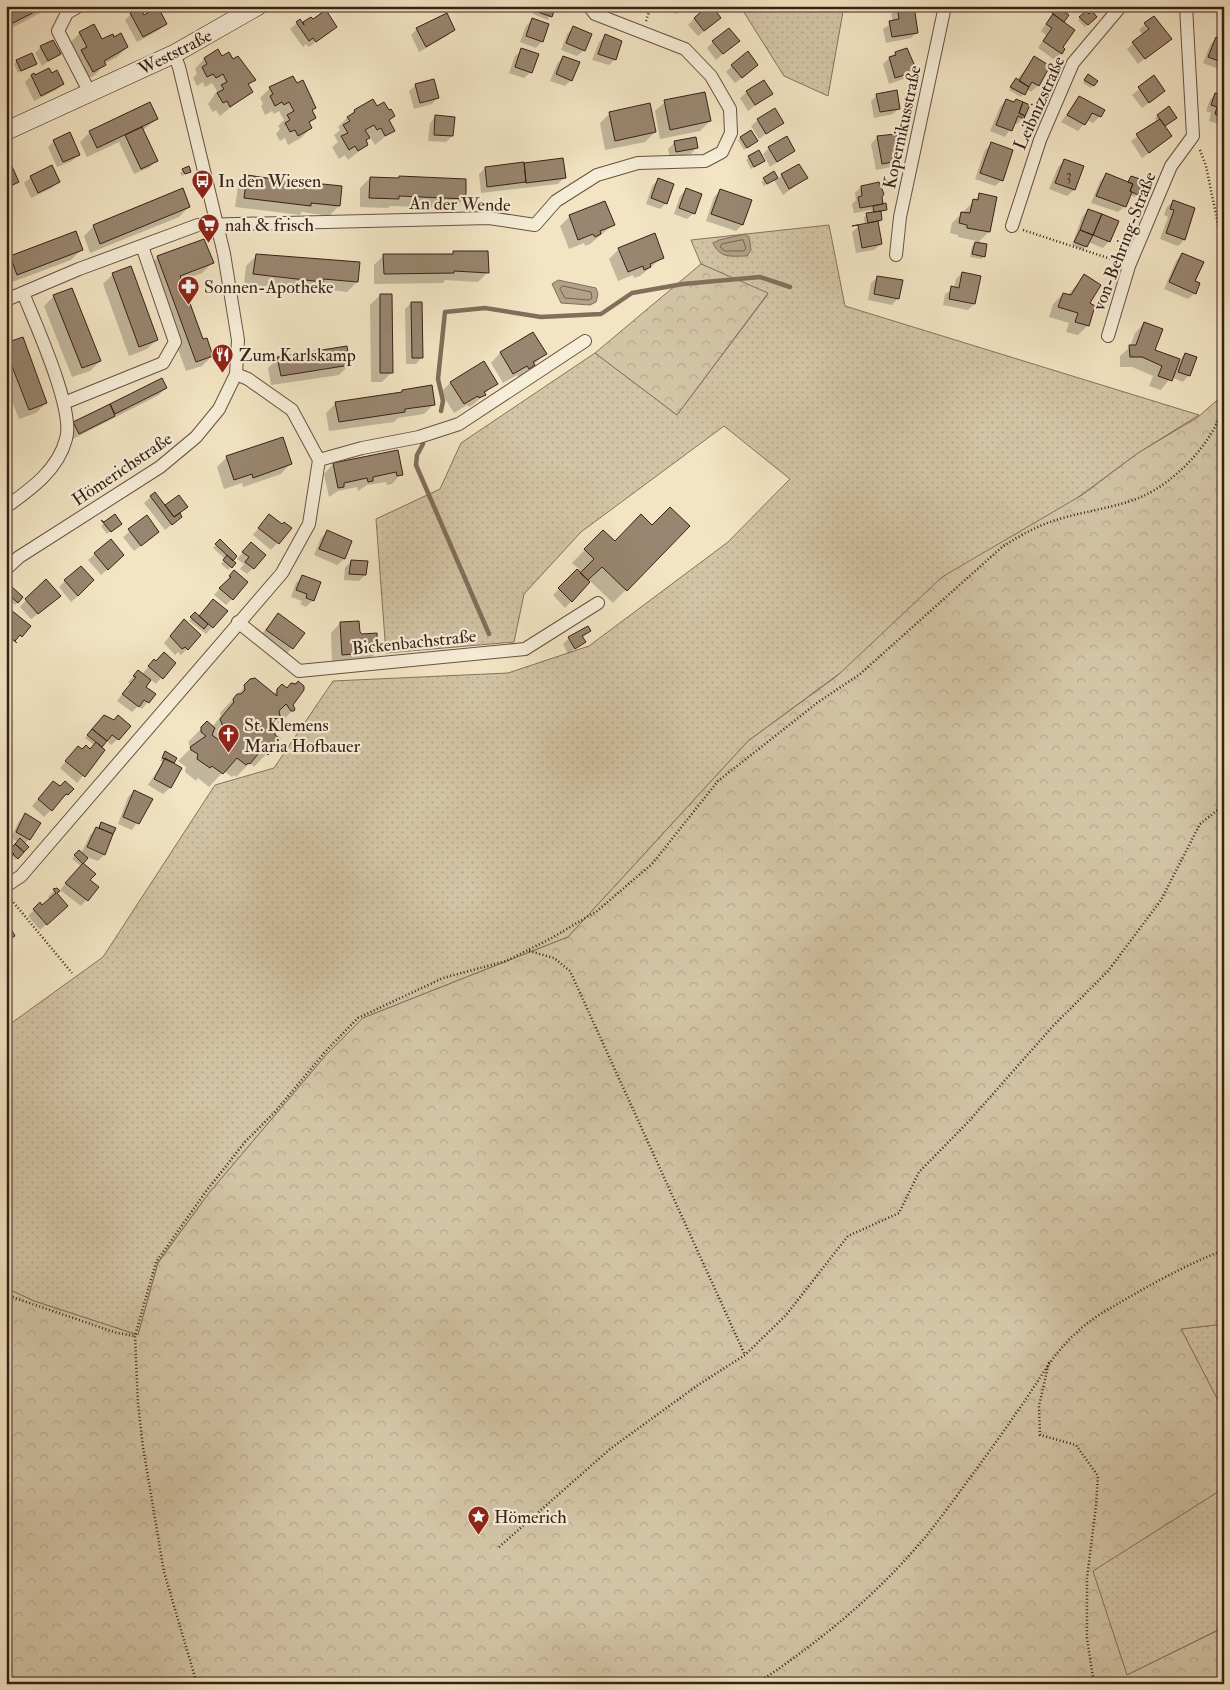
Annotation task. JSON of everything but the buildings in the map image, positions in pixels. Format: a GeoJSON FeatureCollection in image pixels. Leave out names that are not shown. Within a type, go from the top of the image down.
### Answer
{"type":"FeatureCollection","features":[{"type":"Feature","properties":{"kind":"main road","name":"Weststraße"},"geometry":{"type":"LineString","coordinates":[[6,131],[174,54],[258,6]]}},
{"type":"Feature","properties":{"kind":"street"},"geometry":{"type":"LineString","coordinates":[[79,6],[67,13],[58,31],[90,93]]}},
{"type":"Feature","properties":{"kind":"street","name":"An der Wende"},"geometry":{"type":"LineString","coordinates":[[218,224],[489,218],[535,224],[556,201],[597,175],[638,163],[705,161],[722,152],[731,133],[730,109],[711,76],[685,49],[595,14],[589,6]]}},
{"type":"Feature","properties":{"kind":"street","name":"Leibnizstraße"},"geometry":{"type":"LineString","coordinates":[[1012,226],[1040,140],[1074,63],[1121,6]]}},
{"type":"Feature","properties":{"kind":"street"},"geometry":{"type":"LineString","coordinates":[[1186,6],[1193,136]]}},
{"type":"Feature","properties":{"kind":"street","name":"Kopernikusstraße"},"geometry":{"type":"LineString","coordinates":[[896,255],[900,217],[947,7]]}},
{"type":"Feature","properties":{"kind":"street","name":"Hömerichstraße"},"geometry":{"type":"LineString","coordinates":[[6,569],[19,557],[160,467],[196,437],[219,409],[236,374],[238,340],[218,224],[201,165],[179,67],[174,54]]}},
{"type":"Feature","properties":{"kind":"street","name":"von-Behring-Straße"},"geometry":{"type":"LineString","coordinates":[[1108,336],[1129,266],[1171,166],[1193,136]]}},
{"type":"Feature","properties":{"kind":"street"},"geometry":{"type":"LineString","coordinates":[[6,300],[198,225],[218,224]]}},
{"type":"Feature","properties":{"kind":"street"},"geometry":{"type":"LineString","coordinates":[[64,403],[164,363],[175,342],[142,246]]}},
{"type":"Feature","properties":{"kind":"street"},"geometry":{"type":"LineString","coordinates":[[6,507],[36,486],[57,460],[67,437],[64,403],[22,293]]}},
{"type":"Feature","properties":{"kind":"street"},"geometry":{"type":"LineString","coordinates":[[319,460],[362,448],[419,437],[459,424],[585,341]]}},
{"type":"Feature","properties":{"kind":"street"},"geometry":{"type":"LineString","coordinates":[[6,886],[21,876],[282,573],[309,524],[319,460],[292,410],[248,379],[236,374]]}},
{"type":"Feature","properties":{"kind":"street","name":"Bickenbachstraße"},"geometry":{"type":"LineString","coordinates":[[238,622],[299,671],[525,648],[598,603]]}},
{"type":"Feature","properties":{"kind":"path"},"geometry":{"type":"LineString","coordinates":[[648,17],[651,6]]}},
{"type":"Feature","properties":{"kind":"path"},"geometry":{"type":"LineString","coordinates":[[1193,136],[1206,166],[1224,253]]}},
{"type":"Feature","properties":{"kind":"path"},"geometry":{"type":"LineString","coordinates":[[1012,226],[1129,266]]}},
{"type":"Feature","properties":{"kind":"path"},"geometry":{"type":"LineString","coordinates":[[197,1684],[164,1572],[142,1439],[135,1336],[156,1262],[206,1190],[245,1142],[274,1113],[326,1051],[358,1018],[443,978],[506,961],[597,911],[646,870],[718,781],[817,703],[860,674],[1002,547],[1024,533],[1055,520],[1142,497],[1187,467],[1220,420],[1224,403]]}},
{"type":"Feature","properties":{"kind":"path"},"geometry":{"type":"LineString","coordinates":[[499,1547],[610,1449],[698,1386],[746,1355],[786,1316],[848,1236],[899,1214],[919,1172],[969,1121],[1053,1026],[1108,971],[1161,900],[1200,824],[1224,805]]}},
{"type":"Feature","properties":{"kind":"path"},"geometry":{"type":"LineString","coordinates":[[6,894],[72,973]]}},
{"type":"Feature","properties":{"kind":"path"},"geometry":{"type":"LineString","coordinates":[[528,950],[554,958],[570,971],[746,1355]]}},
{"type":"Feature","properties":{"kind":"path"},"geometry":{"type":"LineString","coordinates":[[756,1684],[778,1670],[868,1600],[910,1554],[938,1521],[1027,1398],[1050,1360],[1077,1332],[1105,1312],[1154,1283],[1224,1250]]}},
{"type":"Feature","properties":{"kind":"path"},"geometry":{"type":"LineString","coordinates":[[6,1295],[117,1334],[135,1336]]}},
{"type":"Feature","properties":{"kind":"path"},"geometry":{"type":"LineString","coordinates":[[1050,1360],[1039,1406],[1040,1435],[1076,1445],[1098,1476],[1087,1578],[1087,1638],[1094,1684]]}},
{"type":"Feature","properties":{"kind":"green space"},"geometry":{"type":"Polygon","coordinates":[[[740,6],[844,6],[828,96],[784,76],[740,6]]]}},
{"type":"Feature","properties":{"kind":"green space"},"geometry":{"type":"Polygon","coordinates":[[[829,225],[845,306],[1199,415],[1138,453],[748,741],[568,937],[363,1018],[326,1055],[209,1193],[158,1262],[138,1335],[34,1301],[6,1288],[6,1027],[103,957],[215,785],[274,768],[333,681],[508,673],[589,646],[728,542],[790,479],[724,426],[581,532],[524,594],[514,642],[386,653],[376,519],[440,489],[461,443],[595,353],[677,415],[768,294],[701,264],[691,240],[829,225]]]}},
{"type":"Feature","properties":{"kind":"green space"},"geometry":{"type":"Polygon","coordinates":[[[701,264],[768,293],[677,415],[595,353],[701,264]]]}},
{"type":"Feature","properties":{"kind":"green space"},"geometry":{"type":"Polygon","coordinates":[[[1224,394],[1224,1324],[1181,1329],[1224,1412],[1224,1488],[1093,1571],[1127,1675],[1221,1629],[1224,1632],[1224,1684],[6,1684],[6,1288],[34,1301],[138,1335],[158,1263],[209,1193],[326,1055],[363,1018],[568,937],[748,741],[837,676],[942,577],[1082,495],[1138,453],[1198,417],[1224,394]]]}},
{"type":"Feature","properties":{"kind":"green space"},"geometry":{"type":"Polygon","coordinates":[[[1224,1324],[1224,1412],[1181,1329],[1224,1324]]]}},
{"type":"Feature","properties":{"kind":"green space"},"geometry":{"type":"Polygon","coordinates":[[[1224,1488],[1224,1632],[1220,1629],[1127,1675],[1092,1571],[1224,1488]]]}},
{"type":"Feature","properties":{"kind":"water"},"geometry":{"type":"Polygon","coordinates":[[[745,234],[749,237],[751,250],[747,256],[727,256],[719,252],[713,243],[719,240],[745,234]]]}},
{"type":"Feature","properties":{"kind":"water"},"geometry":{"type":"Polygon","coordinates":[[[558,280],[596,288],[598,294],[596,302],[590,305],[561,303],[552,284],[558,280]]]}},
{"type":"Feature","properties":{"kind":"waterway"},"geometry":{"type":"LineString","coordinates":[[441,411],[443,401],[438,379],[445,312],[485,308],[541,317],[601,314],[632,293],[683,284],[760,277],[790,287]]}},
{"type":"Feature","properties":{"kind":"waterway"},"geometry":{"type":"LineString","coordinates":[[423,444],[417,455],[416,465],[489,634]]}},
{"type":"Feature","properties":{"kind":"place","name":"In den Wiesen"},"geometry":{"type":"Point","coordinates":[202,200]}},
{"type":"Feature","properties":{"kind":"place","name":"nah & frisch"},"geometry":{"type":"Point","coordinates":[209,244]}},
{"type":"Feature","properties":{"kind":"place","name":"Sonnen-Apotheke"},"geometry":{"type":"Point","coordinates":[188,306]}},
{"type":"Feature","properties":{"kind":"place","name":"Zum Karlskamp"},"geometry":{"type":"Point","coordinates":[223,374]}},
{"type":"Feature","properties":{"kind":"place","name":"St. Klemens Maria Hofbauer"},"geometry":{"type":"Point","coordinates":[228,754]}},
{"type":"Feature","properties":{"kind":"place","name":"Hömerich"},"geometry":{"type":"Point","coordinates":[478,1536]}}]}
